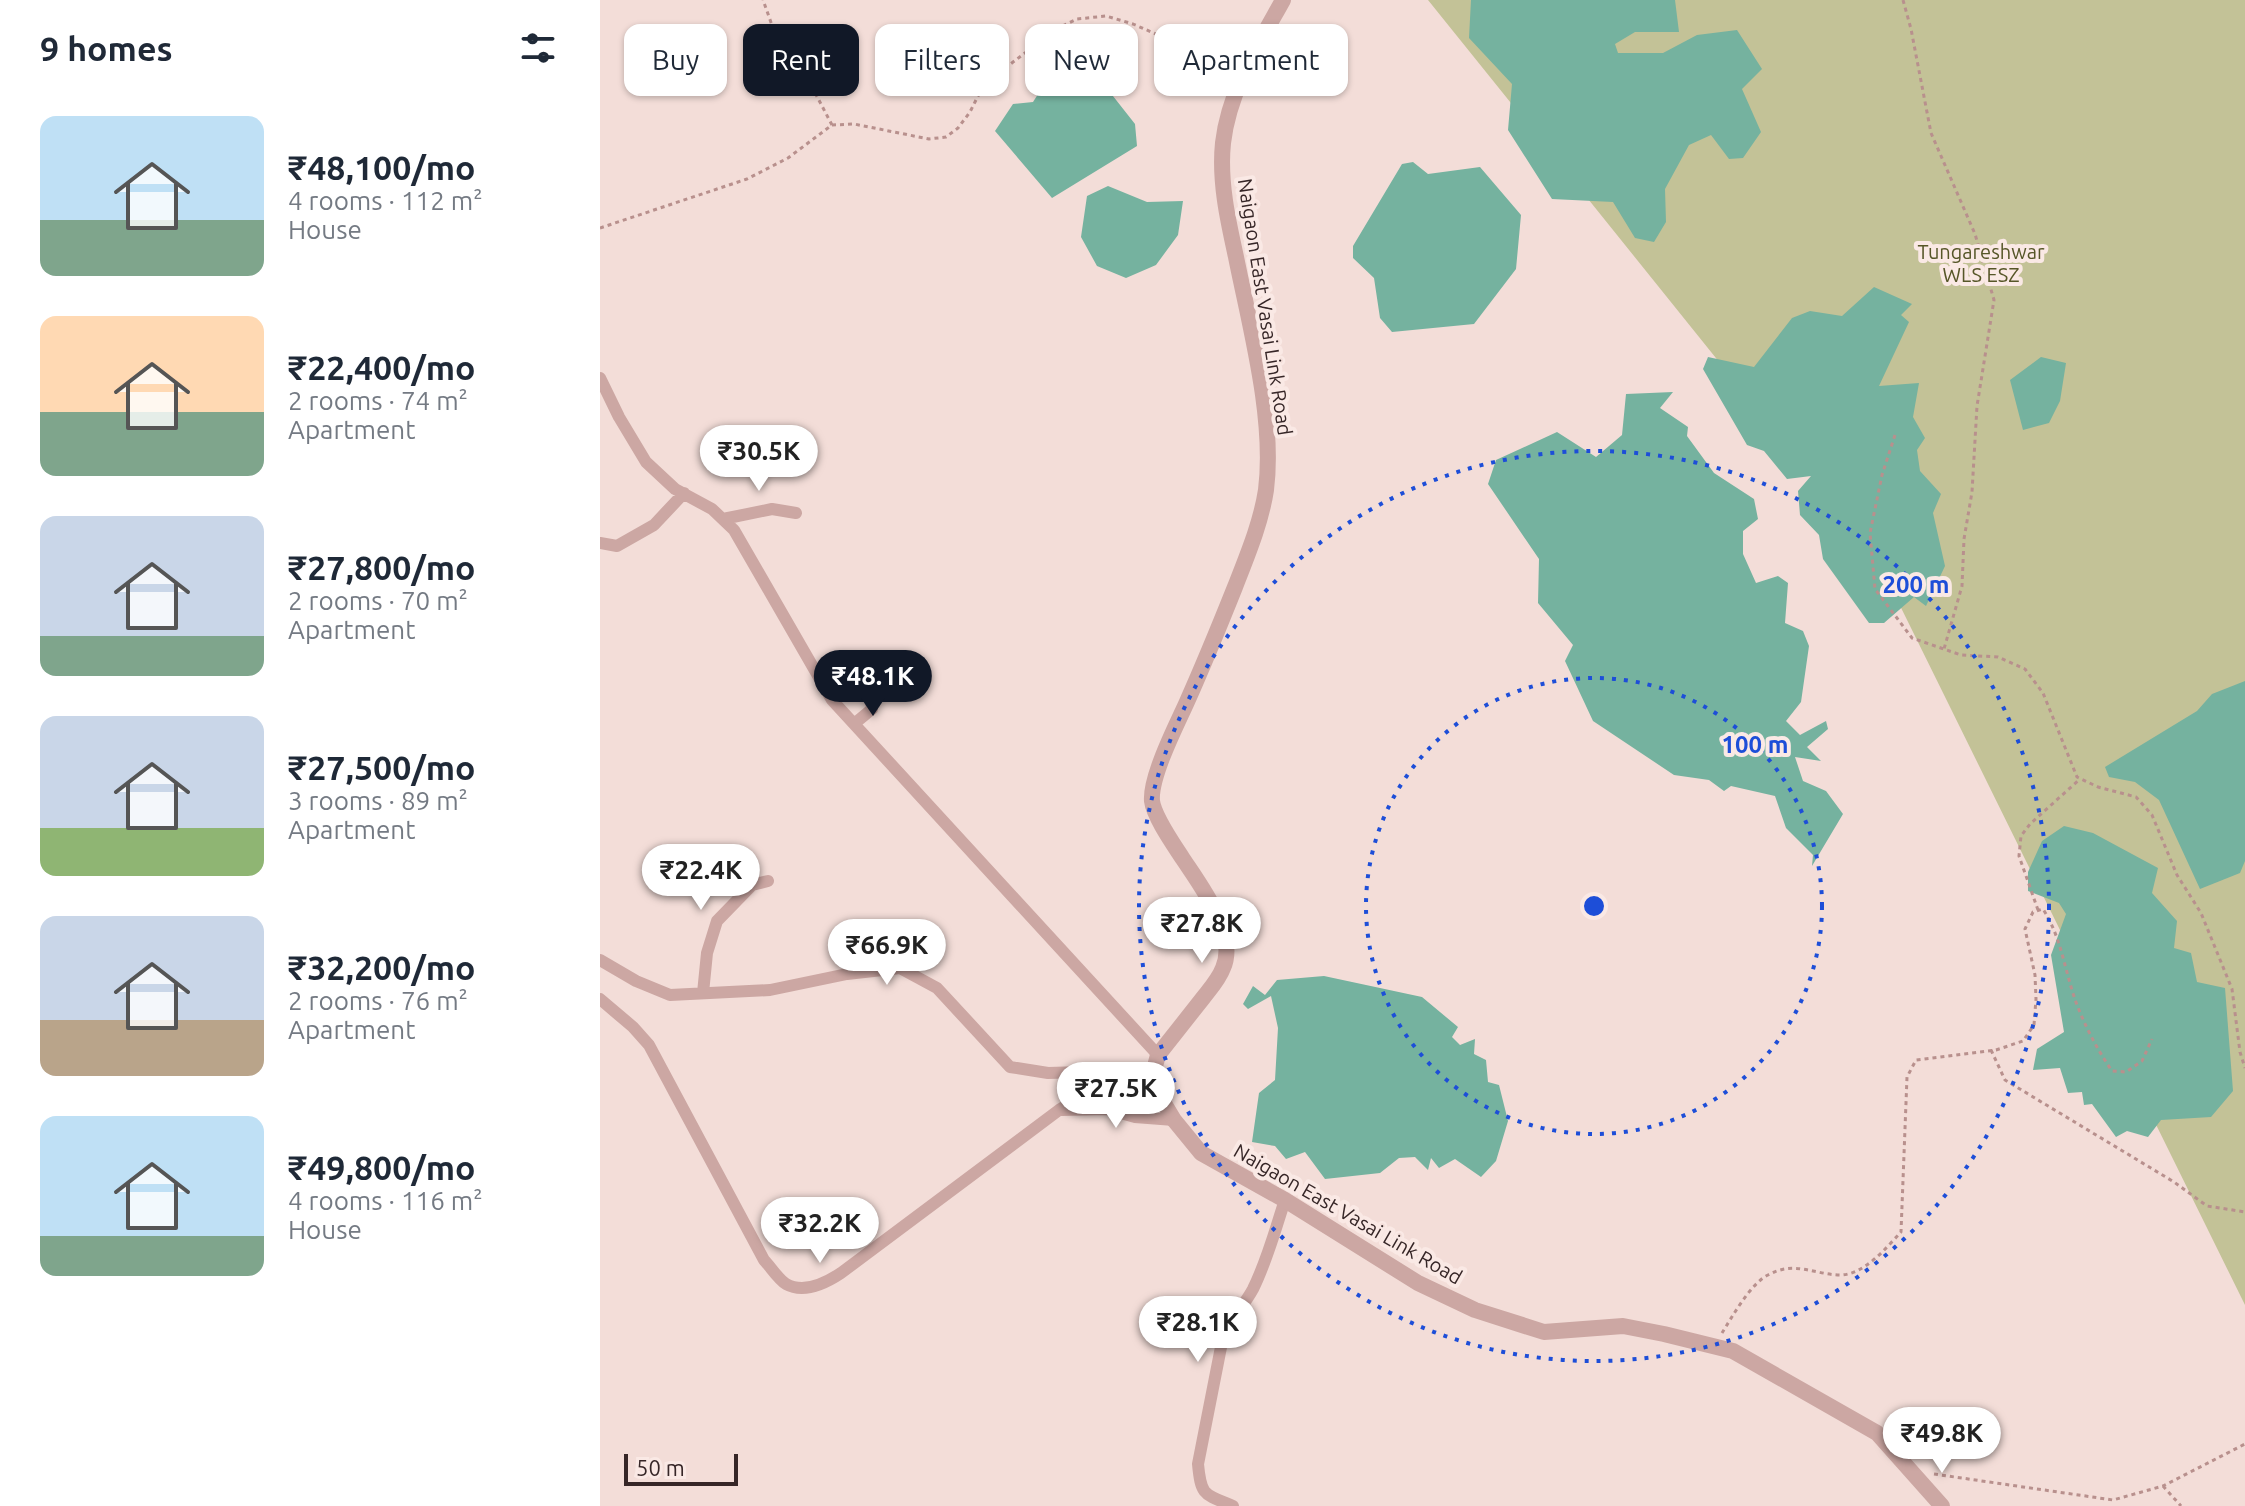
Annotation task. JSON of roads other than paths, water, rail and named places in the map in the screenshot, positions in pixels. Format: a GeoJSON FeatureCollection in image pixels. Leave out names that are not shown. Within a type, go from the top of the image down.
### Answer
{"type":"FeatureCollection","features":[{"type":"Feature","properties":{"kind":"street","name":"Naigaon East Vasai Link Road"},"geometry":{"type":"LineString","coordinates":[[1283,0],[1246,65],[1229,112],[1223,145],[1224,187],[1230,230],[1255,350],[1267,430],[1266,490],[1251,547],[1171,737],[1155,779],[1152,801],[1179,853],[1208,896],[1227,947],[1224,967],[1216,981],[1156,1062],[1156,1090],[1174,1120],[1201,1153],[1285,1200],[1418,1283],[1475,1310],[1544,1332],[1623,1326],[1733,1351],[1877,1433],[1942,1506]]}},
{"type":"Feature","properties":{"kind":"street"},"geometry":{"type":"LineString","coordinates":[[600,378],[646,462],[675,489],[712,509],[734,530],[832,700],[1156,1062],[1126,1070],[1048,1073],[1010,1067],[937,988],[900,968],[847,974],[770,990],[670,995],[636,981],[600,960]]}},
{"type":"Feature","properties":{"kind":"street"},"geometry":{"type":"LineString","coordinates":[[600,543],[617,546],[654,525],[684,493]]}},
{"type":"Feature","properties":{"kind":"street"},"geometry":{"type":"LineString","coordinates":[[723,519],[772,509],[796,513]]}},
{"type":"Feature","properties":{"kind":"street"},"geometry":{"type":"LineString","coordinates":[[854,724],[872,709],[868,675]]}},
{"type":"Feature","properties":{"kind":"street"},"geometry":{"type":"LineString","coordinates":[[703,993],[707,953],[717,921],[752,885],[768,881]]}},
{"type":"Feature","properties":{"kind":"street"},"geometry":{"type":"LineString","coordinates":[[600,999],[649,1045],[764,1260],[786,1284],[807,1288],[841,1273],[1059,1110],[1126,1070]]}},
{"type":"Feature","properties":{"kind":"street"},"geometry":{"type":"LineString","coordinates":[[1059,1110],[1106,1109],[1135,1117],[1174,1120]]}},
{"type":"Feature","properties":{"kind":"street"},"geometry":{"type":"LineString","coordinates":[[1233,1506],[1204,1492],[1199,1483],[1198,1464],[1223,1337],[1229,1322],[1252,1290],[1285,1200]]}},
{"type":"Feature","properties":{"kind":"park label","name":"Tungareshwar WLS ESZ"},"geometry":{"type":"Point","coordinates":[1981,264]}}]}
